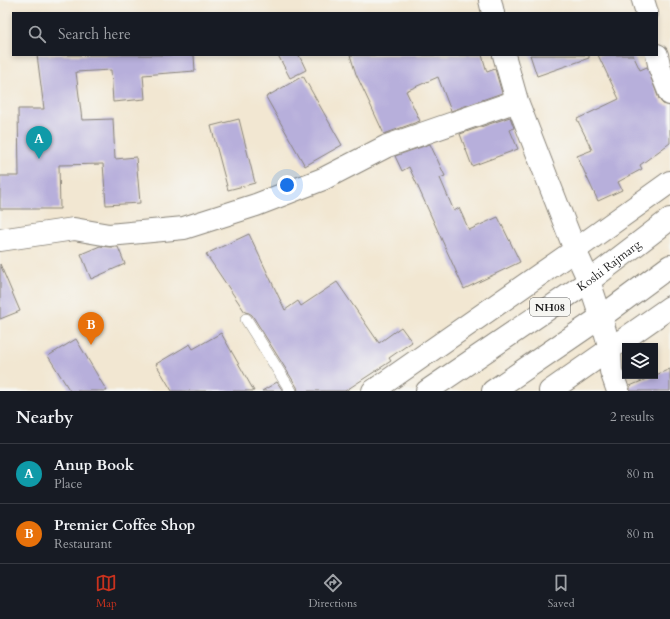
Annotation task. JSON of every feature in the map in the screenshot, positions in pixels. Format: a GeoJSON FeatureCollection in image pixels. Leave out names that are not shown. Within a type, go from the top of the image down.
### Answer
{"type":"FeatureCollection","features":[{"type":"Feature","properties":{"kind":"street"},"geometry":{"type":"LineString","coordinates":[[490,0],[493,12]]}},
{"type":"Feature","properties":{"kind":"street"},"geometry":{"type":"LineString","coordinates":[[643,0],[647,12]]}},
{"type":"Feature","properties":{"kind":"street"},"geometry":{"type":"LineString","coordinates":[[504,56],[517,101],[575,250],[589,281],[610,349],[611,371],[618,391]]}},
{"type":"Feature","properties":{"kind":"street"},"geometry":{"type":"LineString","coordinates":[[657,56],[660,70],[670,94]]}},
{"type":"Feature","properties":{"kind":"street"},"geometry":{"type":"LineString","coordinates":[[0,240],[74,229],[109,235],[184,228],[256,205],[323,179],[387,146],[517,101]]}},
{"type":"Feature","properties":{"kind":"street"},"geometry":{"type":"LineString","coordinates":[[373,391],[670,182]]}},
{"type":"Feature","properties":{"kind":"street","name":"Koshi Rajmarg"},"geometry":{"type":"LineString","coordinates":[[427,391],[589,281],[670,219]]}},
{"type":"Feature","properties":{"kind":"street"},"geometry":{"type":"LineString","coordinates":[[493,391],[601,317],[670,266]]}},
{"type":"Feature","properties":{"kind":"street"},"geometry":{"type":"LineString","coordinates":[[550,391],[670,307]]}},
{"type":"Feature","properties":{"kind":"lane"},"geometry":{"type":"LineString","coordinates":[[246,319],[291,391]]}},
{"type":"Feature","properties":{"kind":"building"},"geometry":{"type":"Polygon","coordinates":[[[37,56],[194,56],[195,71],[143,75],[145,99],[113,102],[111,70],[76,72],[82,120],[113,119],[115,159],[136,157],[140,203],[106,205],[103,164],[59,165],[60,209],[0,209],[0,176],[19,176],[18,109],[44,109],[37,56]]]}},
{"type":"Feature","properties":{"kind":"building"},"geometry":{"type":"Polygon","coordinates":[[[279,56],[299,56],[306,70],[290,78],[279,56]]]}},
{"type":"Feature","properties":{"kind":"building"},"geometry":{"type":"Polygon","coordinates":[[[350,56],[482,56],[487,72],[495,69],[502,93],[451,111],[438,77],[406,91],[420,121],[384,134],[356,74],[350,56]]]}},
{"type":"Feature","properties":{"kind":"building"},"geometry":{"type":"Polygon","coordinates":[[[530,56],[589,56],[589,58],[537,76],[530,56]]]}},
{"type":"Feature","properties":{"kind":"building"},"geometry":{"type":"Polygon","coordinates":[[[598,56],[633,56],[640,70],[647,67],[659,99],[663,104],[670,106],[670,143],[640,165],[642,169],[618,182],[622,190],[598,201],[577,156],[592,150],[577,119],[619,99],[598,56]]]}},
{"type":"Feature","properties":{"kind":"building"},"geometry":{"type":"Polygon","coordinates":[[[303,76],[342,145],[305,166],[266,97],[303,76]]]}},
{"type":"Feature","properties":{"kind":"building"},"geometry":{"type":"Polygon","coordinates":[[[510,117],[514,128],[510,130],[518,149],[472,166],[460,134],[510,117]]]}},
{"type":"Feature","properties":{"kind":"building"},"geometry":{"type":"Polygon","coordinates":[[[239,119],[255,183],[228,190],[211,126],[239,119]]]}},
{"type":"Feature","properties":{"kind":"building"},"geometry":{"type":"Polygon","coordinates":[[[430,144],[445,176],[440,178],[454,211],[459,208],[469,230],[498,217],[520,262],[464,289],[409,167],[402,171],[395,156],[430,144]]]}},
{"type":"Feature","properties":{"kind":"building"},"geometry":{"type":"Polygon","coordinates":[[[249,234],[285,310],[298,301],[301,306],[337,282],[379,343],[401,327],[412,342],[389,358],[391,361],[345,391],[298,391],[297,387],[252,315],[245,312],[206,254],[249,234]]]}},
{"type":"Feature","properties":{"kind":"building"},"geometry":{"type":"Polygon","coordinates":[[[100,246],[118,247],[125,264],[91,279],[81,254],[100,246]]]}},
{"type":"Feature","properties":{"kind":"building"},"geometry":{"type":"Polygon","coordinates":[[[0,264],[20,311],[0,319],[0,264]]]}},
{"type":"Feature","properties":{"kind":"building"},"geometry":{"type":"Polygon","coordinates":[[[221,333],[254,391],[172,391],[156,364],[190,344],[193,349],[221,333]]]}},
{"type":"Feature","properties":{"kind":"building"},"geometry":{"type":"Polygon","coordinates":[[[76,339],[107,391],[70,391],[48,356],[76,339]]]}},
{"type":"Feature","properties":{"kind":"building"},"geometry":{"type":"Polygon","coordinates":[[[670,369],[670,391],[630,391],[630,386],[646,379],[658,379],[658,374],[670,369]]]}},
{"type":"Feature","properties":{"kind":"building"},"geometry":{"type":"Polygon","coordinates":[[[277,382],[283,391],[262,391],[277,382]]]}},
{"type":"Feature","properties":{"kind":"place","name":"Anup Book"},"geometry":{"type":"Point","coordinates":[39,159]}},
{"type":"Feature","properties":{"kind":"place","name":"Premier Coffee Shop"},"geometry":{"type":"Point","coordinates":[91,345]}}]}
